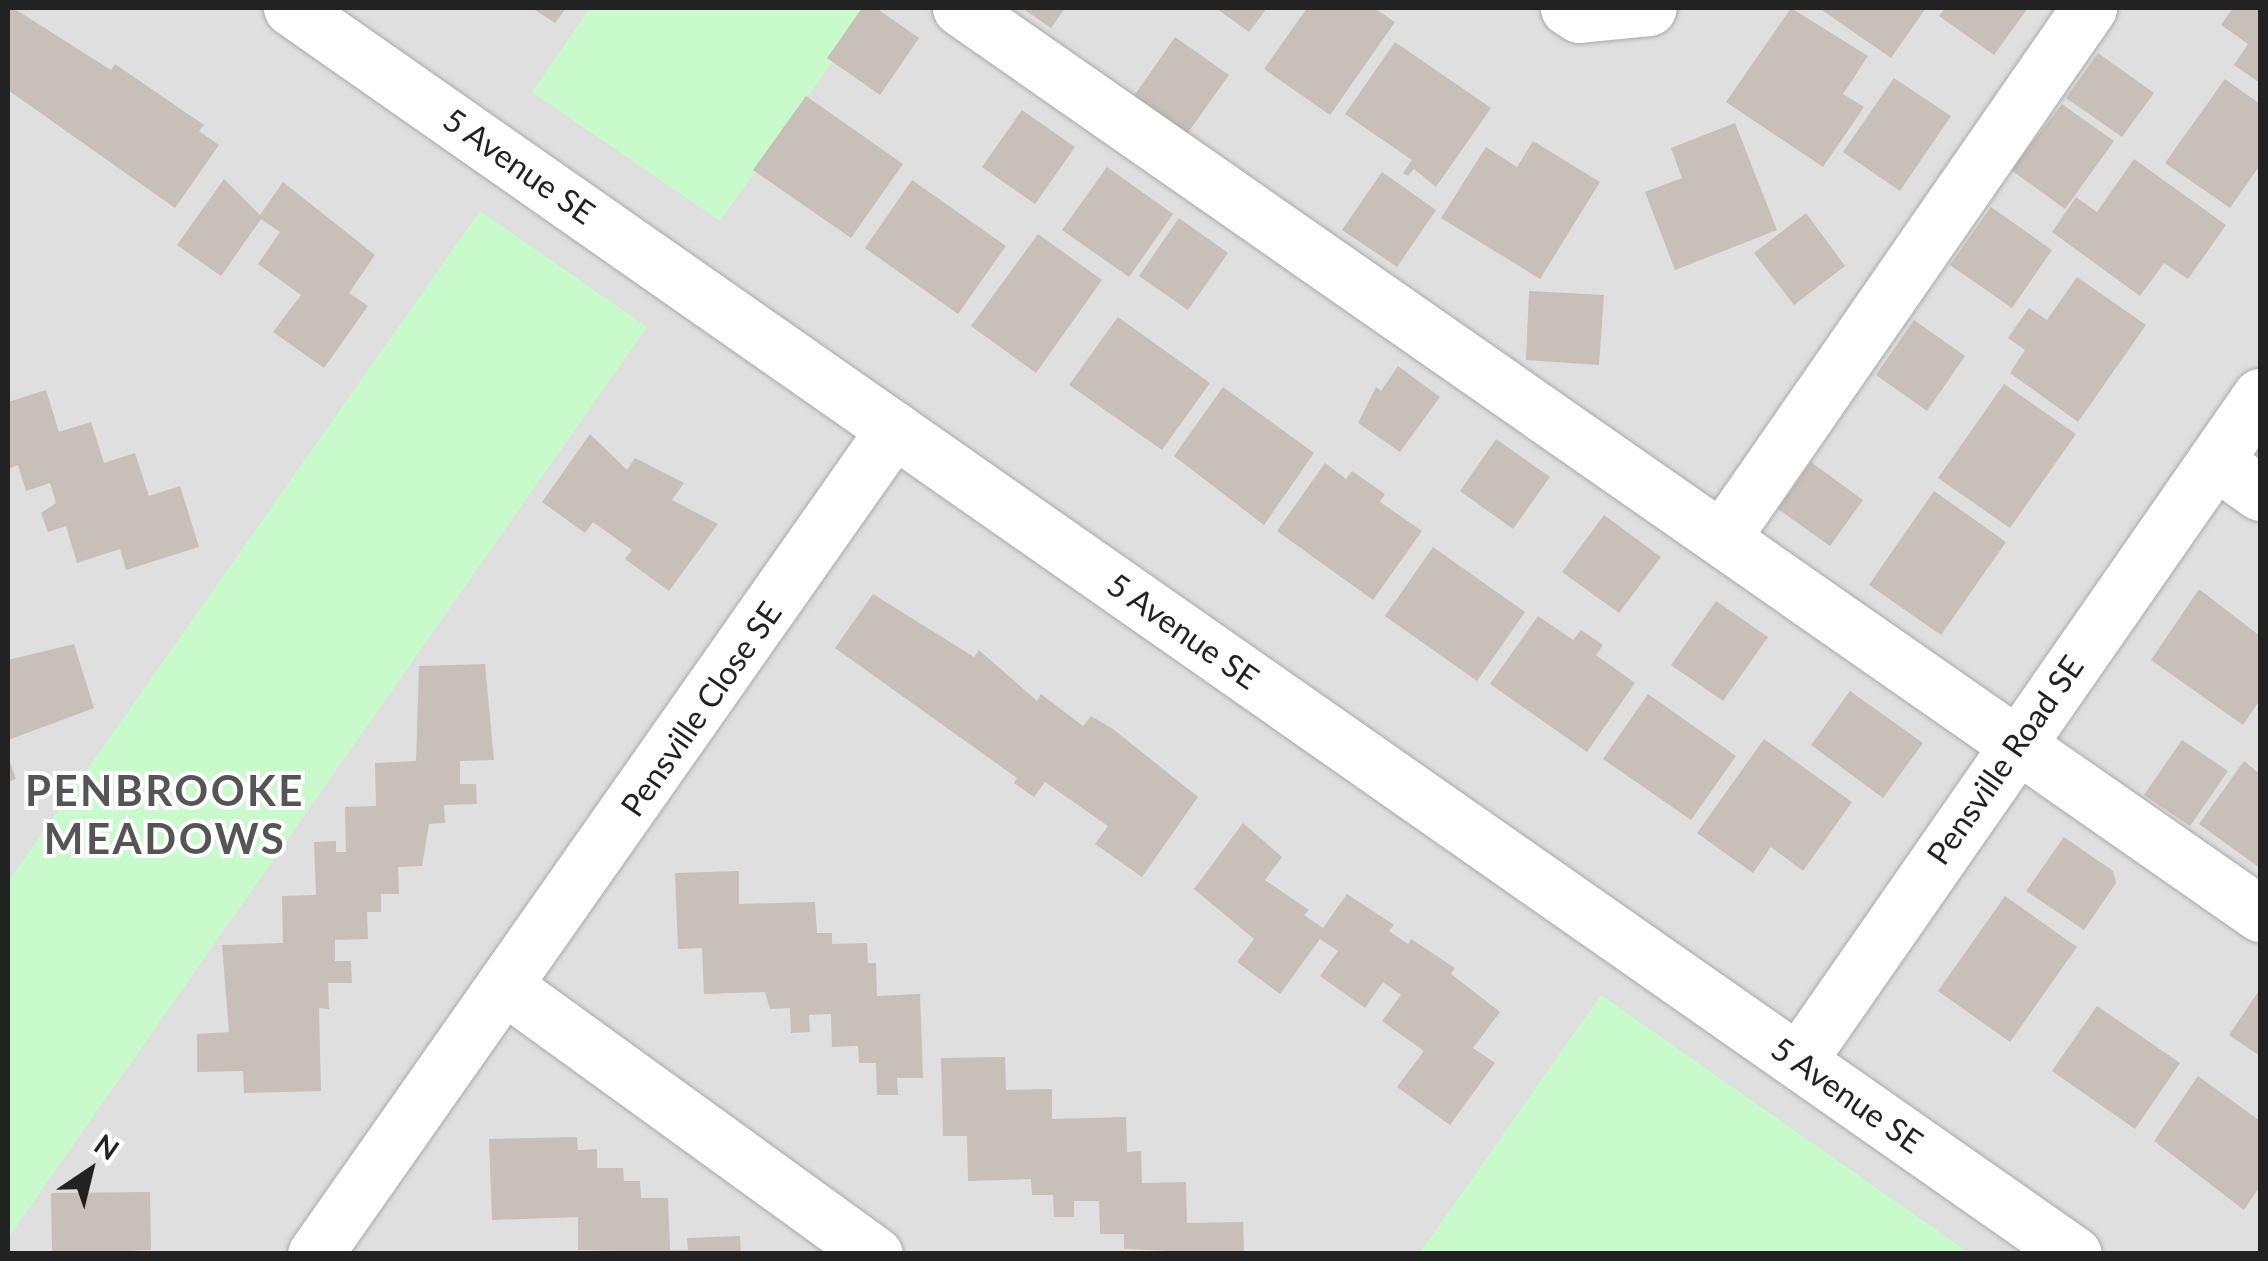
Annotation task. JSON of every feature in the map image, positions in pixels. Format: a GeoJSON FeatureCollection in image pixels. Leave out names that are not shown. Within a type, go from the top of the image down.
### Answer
{"type":"FeatureCollection","features":[{"type":"Feature","properties":{"kind":"street","name":"5 Avenue SE"},"geometry":{"type":"LineString","coordinates":[[292,8],[2074,1254]]}},
{"type":"Feature","properties":{"kind":"street"},"geometry":{"type":"LineString","coordinates":[[960,8],[2260,914]]}},
{"type":"Feature","properties":{"kind":"street"},"geometry":{"type":"LineString","coordinates":[[1568,8],[1579,15],[1649,8]]}},
{"type":"Feature","properties":{"kind":"street"},"geometry":{"type":"LineString","coordinates":[[1722,538],[2089,8]]}},
{"type":"Feature","properties":{"kind":"street","name":"Pensville Road SE"},"geometry":{"type":"LineString","coordinates":[[1798,1061],[2260,396]]}},
{"type":"Feature","properties":{"kind":"street","name":"Pensville Close SE"},"geometry":{"type":"LineString","coordinates":[[326,1249],[894,429]]}},
{"type":"Feature","properties":{"kind":"street"},"geometry":{"type":"LineString","coordinates":[[2215,461],[2260,493]]}},
{"type":"Feature","properties":{"kind":"street"},"geometry":{"type":"LineString","coordinates":[[506,988],[874,1254]]}},
{"type":"Feature","properties":{"kind":"shaded area"},"geometry":{"type":"Polygon","coordinates":[[[8,8],[2260,8],[2260,1253],[8,1253],[8,8]]]}},
{"type":"Feature","properties":{"kind":"green space"},"geometry":{"type":"Polygon","coordinates":[[[590,8],[870,8],[720,221],[532,92],[590,8]]]}},
{"type":"Feature","properties":{"kind":"green space"},"geometry":{"type":"Polygon","coordinates":[[[480,211],[647,327],[8,1238],[8,882],[480,211]]]}},
{"type":"Feature","properties":{"kind":"green space"},"geometry":{"type":"Polygon","coordinates":[[[1601,995],[1969,1253],[1420,1253],[1601,995]]]}},
{"type":"Feature","properties":{"kind":"building"},"geometry":{"type":"Polygon","coordinates":[[[13,8],[111,70],[115,64],[204,125],[199,131],[219,145],[175,208],[8,90],[8,9],[13,8]]]}},
{"type":"Feature","properties":{"kind":"building"},"geometry":{"type":"Polygon","coordinates":[[[532,8],[566,8],[555,23],[532,8]]]}},
{"type":"Feature","properties":{"kind":"building"},"geometry":{"type":"Polygon","coordinates":[[[862,8],[876,8],[919,38],[880,95],[827,58],[862,8]]]}},
{"type":"Feature","properties":{"kind":"building"},"geometry":{"type":"Polygon","coordinates":[[[1022,8],[1065,8],[1051,28],[1022,8]]]}},
{"type":"Feature","properties":{"kind":"building"},"geometry":{"type":"Polygon","coordinates":[[[1216,8],[1267,8],[1249,32],[1216,8]]]}},
{"type":"Feature","properties":{"kind":"building"},"geometry":{"type":"Polygon","coordinates":[[[1307,8],[1374,8],[1395,22],[1330,115],[1264,69],[1307,8]]]}},
{"type":"Feature","properties":{"kind":"building"},"geometry":{"type":"Polygon","coordinates":[[[1791,8],[1868,56],[1843,94],[1864,107],[1823,167],[1726,102],[1791,8]]]}},
{"type":"Feature","properties":{"kind":"building"},"geometry":{"type":"Polygon","coordinates":[[[1819,8],[1926,8],[1891,58],[1819,8]]]}},
{"type":"Feature","properties":{"kind":"building"},"geometry":{"type":"Polygon","coordinates":[[[1945,8],[2028,8],[1994,55],[1939,16],[1945,8]]]}},
{"type":"Feature","properties":{"kind":"building"},"geometry":{"type":"Polygon","coordinates":[[[2233,8],[2260,8],[2260,83],[2234,65],[2248,44],[2221,25],[2233,8]]]}},
{"type":"Feature","properties":{"kind":"building"},"geometry":{"type":"Polygon","coordinates":[[[1175,37],[1229,75],[1187,134],[1134,96],[1175,37]]]}},
{"type":"Feature","properties":{"kind":"building"},"geometry":{"type":"Polygon","coordinates":[[[1395,42],[1491,108],[1436,187],[1414,169],[1408,176],[1403,173],[1412,160],[1345,114],[1395,42]]]}},
{"type":"Feature","properties":{"kind":"building"},"geometry":{"type":"Polygon","coordinates":[[[2098,53],[2154,93],[2122,137],[2066,98],[2098,53]]]}},
{"type":"Feature","properties":{"kind":"building"},"geometry":{"type":"Polygon","coordinates":[[[1894,78],[1951,116],[1900,191],[1843,152],[1894,78]]]}},
{"type":"Feature","properties":{"kind":"building"},"geometry":{"type":"Polygon","coordinates":[[[2225,79],[2260,104],[2260,165],[2230,208],[2165,163],[2225,79]]]}},
{"type":"Feature","properties":{"kind":"building"},"geometry":{"type":"Polygon","coordinates":[[[806,96],[903,164],[851,238],[753,170],[806,96]]]}},
{"type":"Feature","properties":{"kind":"building"},"geometry":{"type":"Polygon","coordinates":[[[2062,104],[2114,141],[2065,209],[2011,170],[2062,104]]]}},
{"type":"Feature","properties":{"kind":"building"},"geometry":{"type":"Polygon","coordinates":[[[1022,110],[1075,147],[1035,204],[982,167],[1022,110]]]}},
{"type":"Feature","properties":{"kind":"building"},"geometry":{"type":"Polygon","coordinates":[[[1735,123],[1777,230],[1675,270],[1645,192],[1682,178],[1671,148],[1735,123]]]}},
{"type":"Feature","properties":{"kind":"building"},"geometry":{"type":"Polygon","coordinates":[[[1533,141],[1600,182],[1540,279],[1441,218],[1486,147],[1517,167],[1533,141]]]}},
{"type":"Feature","properties":{"kind":"building"},"geometry":{"type":"Polygon","coordinates":[[[2134,159],[2226,225],[2188,279],[2164,263],[2140,296],[2052,232],[2076,197],[2097,212],[2134,159]]]}},
{"type":"Feature","properties":{"kind":"building"},"geometry":{"type":"Polygon","coordinates":[[[1107,167],[1173,214],[1129,277],[1062,230],[1107,167]]]}},
{"type":"Feature","properties":{"kind":"building"},"geometry":{"type":"Polygon","coordinates":[[[1382,172],[1436,210],[1397,267],[1342,230],[1382,172]]]}},
{"type":"Feature","properties":{"kind":"building"},"geometry":{"type":"Polygon","coordinates":[[[224,179],[260,215],[283,182],[375,255],[349,293],[368,306],[324,368],[273,332],[301,295],[258,264],[280,232],[261,219],[221,276],[177,245],[224,179]]]}},
{"type":"Feature","properties":{"kind":"building"},"geometry":{"type":"Polygon","coordinates":[[[912,180],[1006,246],[958,314],[865,248],[912,180]]]}},
{"type":"Feature","properties":{"kind":"building"},"geometry":{"type":"Polygon","coordinates":[[[1991,207],[2052,250],[2012,308],[1950,265],[1991,207]]]}},
{"type":"Feature","properties":{"kind":"building"},"geometry":{"type":"Polygon","coordinates":[[[1806,213],[1845,266],[1794,305],[1754,253],[1806,213]]]}},
{"type":"Feature","properties":{"kind":"building"},"geometry":{"type":"Polygon","coordinates":[[[1179,218],[1228,253],[1188,310],[1139,276],[1179,218]]]}},
{"type":"Feature","properties":{"kind":"building"},"geometry":{"type":"Polygon","coordinates":[[[1038,234],[1102,280],[1036,373],[971,326],[1038,234]]]}},
{"type":"Feature","properties":{"kind":"building"},"geometry":{"type":"Polygon","coordinates":[[[2077,277],[2146,325],[2078,422],[2010,373],[2025,350],[2008,338],[2029,308],[2047,320],[2077,277]]]}},
{"type":"Feature","properties":{"kind":"building"},"geometry":{"type":"Polygon","coordinates":[[[1529,291],[1604,295],[1599,365],[1526,360],[1529,291]]]}},
{"type":"Feature","properties":{"kind":"building"},"geometry":{"type":"Polygon","coordinates":[[[1118,317],[1210,383],[1162,450],[1069,385],[1118,317]]]}},
{"type":"Feature","properties":{"kind":"building"},"geometry":{"type":"Polygon","coordinates":[[[1914,320],[1965,356],[1927,411],[1876,375],[1914,320]]]}},
{"type":"Feature","properties":{"kind":"building"},"geometry":{"type":"Polygon","coordinates":[[[1398,366],[1440,397],[1400,452],[1358,423],[1376,387],[1381,391],[1398,366]]]}},
{"type":"Feature","properties":{"kind":"building"},"geometry":{"type":"Polygon","coordinates":[[[2004,384],[2076,434],[2010,528],[1938,478],[2004,384]]]}},
{"type":"Feature","properties":{"kind":"building"},"geometry":{"type":"Polygon","coordinates":[[[1223,387],[1314,453],[1264,525],[1174,456],[1223,387]]]}},
{"type":"Feature","properties":{"kind":"building"},"geometry":{"type":"Polygon","coordinates":[[[46,390],[59,432],[91,422],[104,463],[135,453],[149,496],[180,486],[199,547],[126,570],[120,549],[77,563],[66,526],[48,532],[41,513],[56,503],[50,483],[26,491],[18,465],[8,469],[8,402],[46,390]]]}},
{"type":"Feature","properties":{"kind":"building"},"geometry":{"type":"Polygon","coordinates":[[[590,434],[627,470],[635,458],[684,483],[672,500],[718,524],[669,591],[625,559],[632,550],[593,522],[585,533],[542,502],[590,434]]]}},
{"type":"Feature","properties":{"kind":"building"},"geometry":{"type":"Polygon","coordinates":[[[1496,439],[1550,477],[1513,529],[1460,491],[1496,439]]]}},
{"type":"Feature","properties":{"kind":"building"},"geometry":{"type":"Polygon","coordinates":[[[1811,462],[1863,500],[1830,546],[1778,509],[1811,462]]]}},
{"type":"Feature","properties":{"kind":"building"},"geometry":{"type":"Polygon","coordinates":[[[1325,463],[1346,479],[1352,471],[1385,494],[1380,502],[1422,531],[1373,600],[1277,531],[1325,463]]]}},
{"type":"Feature","properties":{"kind":"building"},"geometry":{"type":"Polygon","coordinates":[[[1934,491],[2006,542],[1941,635],[1869,585],[1934,491]]]}},
{"type":"Feature","properties":{"kind":"building"},"geometry":{"type":"Polygon","coordinates":[[[1604,515],[1661,557],[1619,613],[1562,572],[1604,515]]]}},
{"type":"Feature","properties":{"kind":"building"},"geometry":{"type":"Polygon","coordinates":[[[1433,547],[1525,612],[1477,681],[1385,616],[1433,547]]]}},
{"type":"Feature","properties":{"kind":"building"},"geometry":{"type":"Polygon","coordinates":[[[2199,589],[2260,636],[2260,700],[2243,725],[2151,660],[2199,589]]]}},
{"type":"Feature","properties":{"kind":"building"},"geometry":{"type":"Polygon","coordinates":[[[873,594],[974,657],[979,650],[1037,701],[1041,694],[1083,726],[1091,716],[1113,729],[1198,797],[1142,877],[1095,844],[1108,826],[1045,782],[1034,797],[1014,783],[1017,778],[835,648],[873,594]]]}},
{"type":"Feature","properties":{"kind":"building"},"geometry":{"type":"Polygon","coordinates":[[[1716,601],[1768,637],[1723,701],[1671,665],[1716,601]]]}},
{"type":"Feature","properties":{"kind":"building"},"geometry":{"type":"Polygon","coordinates":[[[1538,616],[1573,640],[1581,630],[1603,645],[1596,655],[1635,683],[1587,752],[1490,684],[1538,616]]]}},
{"type":"Feature","properties":{"kind":"building"},"geometry":{"type":"Polygon","coordinates":[[[74,644],[94,708],[8,740],[8,660],[74,644]]]}},
{"type":"Feature","properties":{"kind":"building"},"geometry":{"type":"Polygon","coordinates":[[[485,664],[494,760],[460,761],[460,784],[476,784],[477,804],[444,805],[445,823],[429,824],[422,866],[398,867],[399,894],[381,894],[381,912],[367,912],[368,939],[335,940],[335,961],[351,961],[352,983],[328,983],[329,1009],[319,1008],[321,1091],[244,1093],[243,1071],[197,1072],[197,1034],[229,1032],[222,945],[283,943],[282,896],[316,895],[314,842],[336,841],[336,852],[346,852],[345,807],[376,806],[375,763],[416,761],[419,666],[485,664]]]}},
{"type":"Feature","properties":{"kind":"building"},"geometry":{"type":"Polygon","coordinates":[[[1850,691],[1923,743],[1883,798],[1811,745],[1850,691]]]}},
{"type":"Feature","properties":{"kind":"building"},"geometry":{"type":"Polygon","coordinates":[[[1648,694],[1736,756],[1691,820],[1603,759],[1648,694]]]}},
{"type":"Feature","properties":{"kind":"building"},"geometry":{"type":"Polygon","coordinates":[[[1764,739],[1852,802],[1803,871],[1771,847],[1753,873],[1697,833],[1764,739]]]}},
{"type":"Feature","properties":{"kind":"building"},"geometry":{"type":"Polygon","coordinates":[[[2182,740],[2228,771],[2190,826],[2144,795],[2182,740]]]}},
{"type":"Feature","properties":{"kind":"building"},"geometry":{"type":"Polygon","coordinates":[[[8,756],[16,779],[8,782],[8,756]]]}},
{"type":"Feature","properties":{"kind":"building"},"geometry":{"type":"Polygon","coordinates":[[[2244,761],[2260,774],[2260,868],[2199,824],[2244,761]]]}},
{"type":"Feature","properties":{"kind":"building"},"geometry":{"type":"Polygon","coordinates":[[[1243,823],[1282,857],[1265,880],[1309,910],[1304,915],[1323,928],[1347,894],[1394,925],[1389,931],[1408,944],[1411,939],[1455,968],[1451,974],[1500,1012],[1473,1048],[1495,1063],[1450,1125],[1397,1087],[1424,1051],[1382,1021],[1401,995],[1383,982],[1365,1008],[1320,976],[1338,951],[1320,939],[1280,994],[1237,962],[1254,939],[1194,889],[1243,823]]]}},
{"type":"Feature","properties":{"kind":"building"},"geometry":{"type":"Polygon","coordinates":[[[2064,837],[2113,871],[2116,883],[2084,930],[2026,891],[2064,837]]]}},
{"type":"Feature","properties":{"kind":"building"},"geometry":{"type":"Polygon","coordinates":[[[739,871],[739,904],[815,902],[817,933],[832,933],[832,944],[867,943],[868,963],[876,963],[877,996],[920,994],[923,1078],[897,1078],[898,1095],[877,1095],[876,1063],[859,1063],[858,1046],[832,1047],[831,1014],[809,1015],[810,1032],[791,1033],[790,1008],[770,1009],[765,992],[704,994],[702,948],[678,949],[675,873],[739,871]]]}},
{"type":"Feature","properties":{"kind":"building"},"geometry":{"type":"Polygon","coordinates":[[[2005,896],[2077,947],[2010,1042],[1938,991],[2005,896]]]}},
{"type":"Feature","properties":{"kind":"building"},"geometry":{"type":"Polygon","coordinates":[[[2260,989],[2260,1056],[2229,1035],[2260,989]]]}},
{"type":"Feature","properties":{"kind":"building"},"geometry":{"type":"Polygon","coordinates":[[[2097,1006],[2180,1063],[2135,1129],[2052,1071],[2097,1006]]]}},
{"type":"Feature","properties":{"kind":"building"},"geometry":{"type":"Polygon","coordinates":[[[1005,1057],[1006,1090],[1052,1089],[1052,1119],[1126,1117],[1127,1152],[1141,1151],[1142,1183],[1186,1182],[1187,1223],[1243,1222],[1244,1254],[1124,1249],[1124,1234],[1100,1234],[1099,1201],[1074,1201],[1074,1217],[1054,1217],[1053,1195],[1032,1195],[1031,1179],[968,1181],[967,1136],[943,1136],[941,1058],[1005,1057]]]}},
{"type":"Feature","properties":{"kind":"building"},"geometry":{"type":"Polygon","coordinates":[[[2198,1076],[2260,1121],[2260,1186],[2244,1210],[2154,1141],[2198,1076]]]}},
{"type":"Feature","properties":{"kind":"building"},"geometry":{"type":"Polygon","coordinates":[[[577,1137],[578,1150],[597,1149],[597,1168],[623,1168],[624,1181],[640,1181],[641,1198],[668,1198],[670,1250],[688,1250],[687,1238],[740,1236],[741,1254],[578,1250],[578,1217],[492,1220],[489,1139],[577,1137]]]}},
{"type":"Feature","properties":{"kind":"building"},"geometry":{"type":"Polygon","coordinates":[[[150,1192],[151,1250],[52,1254],[51,1193],[150,1192]]]}},
{"type":"Feature","properties":{"kind":"district","name":"PENBROOKE MEADOWS"},"geometry":{"type":"Point","coordinates":[165,814]}}]}
